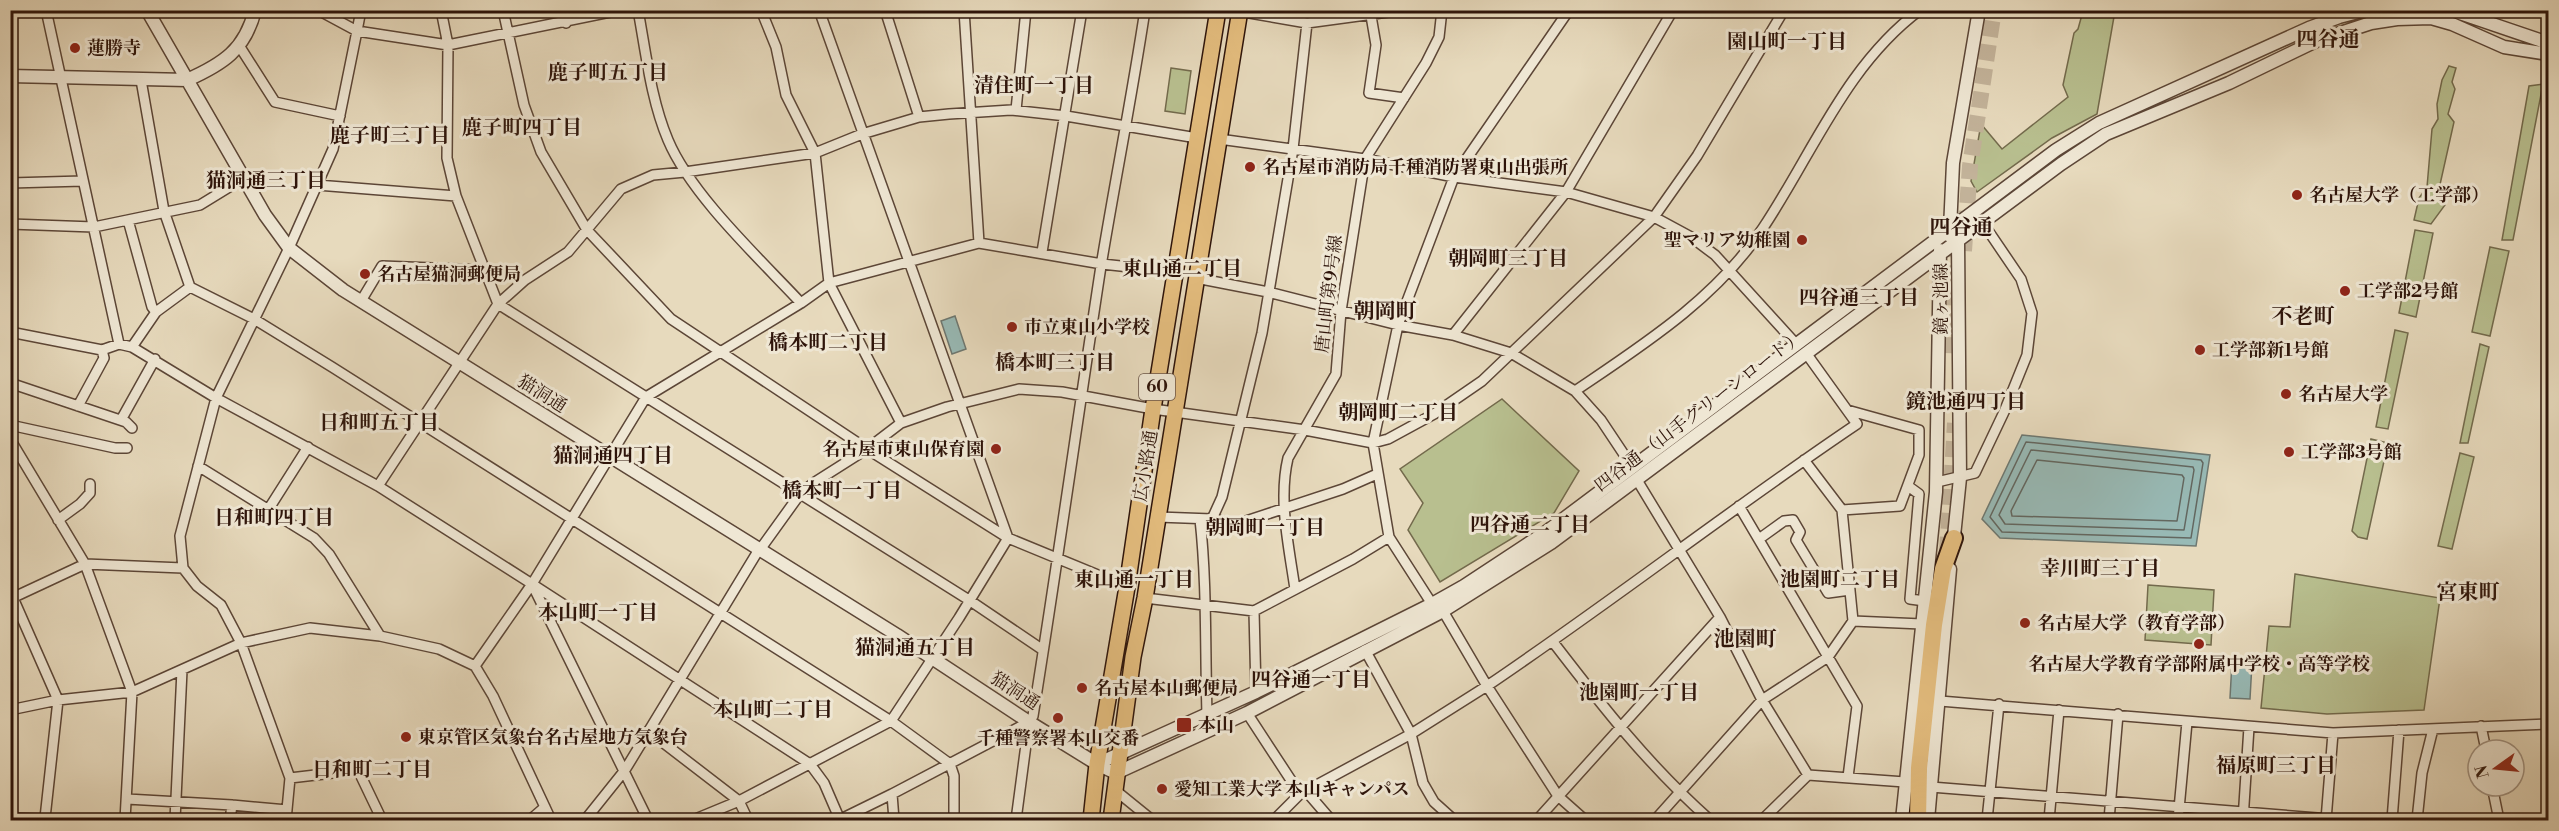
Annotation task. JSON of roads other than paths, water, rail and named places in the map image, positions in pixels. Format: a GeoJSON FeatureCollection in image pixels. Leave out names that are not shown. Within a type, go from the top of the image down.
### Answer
{"type":"FeatureCollection","features":[{"type":"Feature","properties":{"kind":"highway"},"geometry":{"type":"LineString","coordinates":[[1918,820],[1919,768],[1934,700],[1934,625],[1941,580],[1954,538]]}},
{"type":"Feature","properties":{"kind":"main road","name":"広小路通"},"geometry":{"type":"LineString","coordinates":[[1091,820],[1097,764],[1218,10]]}},
{"type":"Feature","properties":{"kind":"main road","name":"広小路通"},"geometry":{"type":"LineString","coordinates":[[1111,820],[1133,657],[1145,598],[1197,278],[1237,11]]}},
{"type":"Feature","properties":{"kind":"street"},"geometry":{"type":"LineString","coordinates":[[46,10],[119,344]]}},
{"type":"Feature","properties":{"kind":"street","name":"猫洞通"},"geometry":{"type":"LineString","coordinates":[[147,10],[265,215],[289,248],[343,290],[1097,764]]}},
{"type":"Feature","properties":{"kind":"street"},"geometry":{"type":"LineString","coordinates":[[10,76],[187,80],[212,69],[240,47],[248,34],[255,10]]}},
{"type":"Feature","properties":{"kind":"street"},"geometry":{"type":"LineString","coordinates":[[318,10],[357,31],[448,45],[508,31],[566,23],[620,10]]}},
{"type":"Feature","properties":{"kind":"street"},"geometry":{"type":"LineString","coordinates":[[286,820],[290,778],[241,643],[221,605],[197,585],[183,568],[180,536],[216,398],[289,248],[333,149],[361,10]]}},
{"type":"Feature","properties":{"kind":"street"},"geometry":{"type":"LineString","coordinates":[[441,10],[448,45],[447,158],[456,196],[498,304],[969,600],[1043,650]]}},
{"type":"Feature","properties":{"kind":"street"},"geometry":{"type":"LineString","coordinates":[[503,10],[524,105],[541,152],[588,230],[671,319],[867,449],[1008,538],[1127,587]]}},
{"type":"Feature","properties":{"kind":"street"},"geometry":{"type":"LineString","coordinates":[[563,10],[566,23]]}},
{"type":"Feature","properties":{"kind":"street"},"geometry":{"type":"LineString","coordinates":[[638,10],[651,85],[667,140],[685,172],[729,226],[801,303]]}},
{"type":"Feature","properties":{"kind":"street"},"geometry":{"type":"LineString","coordinates":[[761,10],[776,47],[786,95],[814,153],[829,283],[901,423]]}},
{"type":"Feature","properties":{"kind":"street"},"geometry":{"type":"LineString","coordinates":[[819,10],[1008,538]]}},
{"type":"Feature","properties":{"kind":"street"},"geometry":{"type":"LineString","coordinates":[[885,10],[920,117]]}},
{"type":"Feature","properties":{"kind":"street"},"geometry":{"type":"LineString","coordinates":[[964,10],[969,113],[980,243]]}},
{"type":"Feature","properties":{"kind":"street"},"geometry":{"type":"LineString","coordinates":[[1016,110],[1026,10]]}},
{"type":"Feature","properties":{"kind":"street"},"geometry":{"type":"LineString","coordinates":[[1042,252],[1082,10]]}},
{"type":"Feature","properties":{"kind":"street"},"geometry":{"type":"LineString","coordinates":[[1016,820],[1029,722],[1033,716],[1102,264],[1146,10]]}},
{"type":"Feature","properties":{"kind":"street"},"geometry":{"type":"LineString","coordinates":[[1237,11],[1306,23],[1370,12],[1403,10]]}},
{"type":"Feature","properties":{"kind":"street","name":"唐山町第9号線"},"geometry":{"type":"LineString","coordinates":[[1294,590],[1285,509],[1285,473],[1288,458],[1336,374],[1341,310],[1365,159],[1439,37],[1442,10]]}},
{"type":"Feature","properties":{"kind":"street"},"geometry":{"type":"LineString","coordinates":[[1569,10],[1454,177],[1398,325],[1373,444],[1389,537],[1558,796],[1585,820]]}},
{"type":"Feature","properties":{"kind":"street"},"geometry":{"type":"LineString","coordinates":[[1453,335],[1566,192],[1672,10]]}},
{"type":"Feature","properties":{"kind":"street"},"geometry":{"type":"LineString","coordinates":[[585,820],[625,771],[759,551],[800,494],[901,423],[961,403],[1019,389],[1037,389],[1153,409],[1305,430],[1373,444],[1388,439],[1434,414],[1482,381],[1654,217],[1697,156],[1784,10]]}},
{"type":"Feature","properties":{"kind":"street"},"geometry":{"type":"LineString","coordinates":[[1575,391],[1673,322],[1731,270],[1763,229],[1862,66],[1899,26],[1920,10]]}},
{"type":"Feature","properties":{"kind":"street"},"geometry":{"type":"LineString","coordinates":[[1950,229],[1953,163],[1979,10]]}},
{"type":"Feature","properties":{"kind":"street"},"geometry":{"type":"LineString","coordinates":[[1635,474],[1796,344],[2056,150],[2099,123],[2309,28],[2366,10]]}},
{"type":"Feature","properties":{"kind":"street"},"geometry":{"type":"LineString","coordinates":[[2451,10],[2548,43]]}},
{"type":"Feature","properties":{"kind":"street"},"geometry":{"type":"LineString","coordinates":[[1370,12],[1376,45],[1369,93],[1404,98]]}},
{"type":"Feature","properties":{"kind":"street","name":"四谷通 （山手グリーンロード）"},"geometry":{"type":"LineString","coordinates":[[1116,773],[1247,713],[1365,650],[1551,543],[1635,474],[1806,353],[2061,164],[2106,134],[2171,108],[2343,31],[2397,19],[2431,18],[2452,24],[2504,47],[2548,54]]}},
{"type":"Feature","properties":{"kind":"street"},"geometry":{"type":"LineString","coordinates":[[1212,519],[1222,497],[1262,333],[1293,149],[1306,23]]}},
{"type":"Feature","properties":{"kind":"street"},"geometry":{"type":"LineString","coordinates":[[240,47],[275,102],[340,116]]}},
{"type":"Feature","properties":{"kind":"street"},"geometry":{"type":"LineString","coordinates":[[141,80],[164,211],[190,287],[254,319],[891,721],[950,764],[954,776],[954,820]]}},
{"type":"Feature","properties":{"kind":"street"},"geometry":{"type":"LineString","coordinates":[[378,486],[498,304],[525,280],[568,252],[588,230],[598,213],[621,189],[653,175],[814,153],[862,134],[920,117],[969,113],[1016,110],[1197,138]]}},
{"type":"Feature","properties":{"kind":"street"},"geometry":{"type":"LineString","coordinates":[[1219,139],[1365,159],[1454,177],[1566,192],[1654,217],[1691,237],[1731,270],[1796,344]]}},
{"type":"Feature","properties":{"kind":"street"},"geometry":{"type":"LineString","coordinates":[[10,224],[94,226],[128,220],[200,205],[244,178]]}},
{"type":"Feature","properties":{"kind":"street"},"geometry":{"type":"LineString","coordinates":[[10,183],[83,181]]}},
{"type":"Feature","properties":{"kind":"street"},"geometry":{"type":"LineString","coordinates":[[317,185],[456,196]]}},
{"type":"Feature","properties":{"kind":"street"},"geometry":{"type":"LineString","coordinates":[[128,220],[152,307],[156,312]]}},
{"type":"Feature","properties":{"kind":"street"},"geometry":{"type":"LineString","coordinates":[[1937,482],[1975,473],[2004,412],[2027,355],[2032,313],[2021,279],[1983,223]]}},
{"type":"Feature","properties":{"kind":"street","name":"鏡ヶ池線"},"geometry":{"type":"LineString","coordinates":[[1902,820],[1937,482],[1938,254],[1950,229],[1959,240],[1960,478],[1954,538]]}},
{"type":"Feature","properties":{"kind":"street"},"geometry":{"type":"LineString","coordinates":[[475,666],[573,520],[646,397],[801,303],[829,283],[980,243],[1102,264],[1176,273]]}},
{"type":"Feature","properties":{"kind":"street"},"geometry":{"type":"LineString","coordinates":[[362,301],[382,266],[484,270]]}},
{"type":"Feature","properties":{"kind":"street"},"geometry":{"type":"LineString","coordinates":[[1197,278],[1268,292],[1398,325],[1453,335],[1511,353],[1575,391],[1601,420],[1635,474],[1720,617],[1762,700],[1808,775]]}},
{"type":"Feature","properties":{"kind":"street"},"geometry":{"type":"LineString","coordinates":[[132,346],[156,312],[190,287]]}},
{"type":"Feature","properties":{"kind":"street"},"geometry":{"type":"LineString","coordinates":[[10,332],[102,350],[119,344],[132,346],[216,398],[378,486],[680,678],[810,764],[824,783],[840,820],[1029,722]]}},
{"type":"Feature","properties":{"kind":"street"},"geometry":{"type":"LineString","coordinates":[[78,406],[104,358],[102,350]]}},
{"type":"Feature","properties":{"kind":"street"},"geometry":{"type":"LineString","coordinates":[[1275,820],[1303,792],[1411,734],[1552,642],[1804,459],[1857,424],[1806,353]]}},
{"type":"Feature","properties":{"kind":"street"},"geometry":{"type":"LineString","coordinates":[[121,420],[155,359]]}},
{"type":"Feature","properties":{"kind":"street"},"geometry":{"type":"LineString","coordinates":[[10,383],[121,420],[132,428]]}},
{"type":"Feature","properties":{"kind":"street"},"geometry":{"type":"LineString","coordinates":[[1842,510],[1900,506],[1919,455],[1919,430],[1847,410]]}},
{"type":"Feature","properties":{"kind":"street"},"geometry":{"type":"LineString","coordinates":[[10,425],[115,448],[127,448]]}},
{"type":"Feature","properties":{"kind":"street"},"geometry":{"type":"LineString","coordinates":[[10,439],[85,564],[132,692],[125,820]]}},
{"type":"Feature","properties":{"kind":"street"},"geometry":{"type":"LineString","coordinates":[[268,510],[308,447]]}},
{"type":"Feature","properties":{"kind":"street"},"geometry":{"type":"LineString","coordinates":[[1654,820],[1762,700],[1828,657],[1853,621],[1842,510],[1804,459]]}},
{"type":"Feature","properties":{"kind":"street"},"geometry":{"type":"LineString","coordinates":[[198,466],[314,538],[329,554],[380,636]]}},
{"type":"Feature","properties":{"kind":"street"},"geometry":{"type":"LineString","coordinates":[[1158,517],[1212,519],[1237,524],[1344,489],[1377,474]]}},
{"type":"Feature","properties":{"kind":"street"},"geometry":{"type":"LineString","coordinates":[[58,520],[80,504],[90,493],[90,484]]}},
{"type":"Feature","properties":{"kind":"street"},"geometry":{"type":"LineString","coordinates":[[1908,486],[1919,494],[1910,599],[1925,601]]}},
{"type":"Feature","properties":{"kind":"street"},"geometry":{"type":"LineString","coordinates":[[1739,506],[1857,706],[1848,777]]}},
{"type":"Feature","properties":{"kind":"street"},"geometry":{"type":"LineString","coordinates":[[1200,519],[1206,568],[1203,605],[1207,714]]}},
{"type":"Feature","properties":{"kind":"street"},"geometry":{"type":"LineString","coordinates":[[1759,539],[1784,521],[1793,520],[1800,532],[1796,540],[1828,592],[1850,590]]}},
{"type":"Feature","properties":{"kind":"street"},"geometry":{"type":"LineString","coordinates":[[1145,598],[1254,611],[1389,537]]}},
{"type":"Feature","properties":{"kind":"street"},"geometry":{"type":"LineString","coordinates":[[693,820],[739,801],[891,721],[959,618],[1008,538]]}},
{"type":"Feature","properties":{"kind":"street"},"geometry":{"type":"LineString","coordinates":[[45,818],[58,700],[12,596],[85,564],[183,568]]}},
{"type":"Feature","properties":{"kind":"street"},"geometry":{"type":"LineString","coordinates":[[532,584],[648,820]]}},
{"type":"Feature","properties":{"kind":"street"},"geometry":{"type":"LineString","coordinates":[[1097,764],[1437,608]]}},
{"type":"Feature","properties":{"kind":"street"},"geometry":{"type":"LineString","coordinates":[[1254,611],[1256,692]]}},
{"type":"Feature","properties":{"kind":"street"},"geometry":{"type":"LineString","coordinates":[[1537,820],[1720,617]]}},
{"type":"Feature","properties":{"kind":"street"},"geometry":{"type":"LineString","coordinates":[[1853,621],[1922,624]]}},
{"type":"Feature","properties":{"kind":"street"},"geometry":{"type":"LineString","coordinates":[[10,710],[58,700],[132,692],[241,643],[310,628],[380,636],[440,649],[475,666],[493,696],[551,820]]}},
{"type":"Feature","properties":{"kind":"street"},"geometry":{"type":"LineString","coordinates":[[1552,642],[1620,729],[1678,793],[1710,820]]}},
{"type":"Feature","properties":{"kind":"street"},"geometry":{"type":"LineString","coordinates":[[1365,650],[1411,734],[1423,783],[1434,802],[1455,820]]}},
{"type":"Feature","properties":{"kind":"street"},"geometry":{"type":"LineString","coordinates":[[175,820],[182,670]]}},
{"type":"Feature","properties":{"kind":"street"},"geometry":{"type":"LineString","coordinates":[[1928,820],[1934,700],[2333,733],[2548,723]]}},
{"type":"Feature","properties":{"kind":"street"},"geometry":{"type":"LineString","coordinates":[[1987,820],[1999,704]]}},
{"type":"Feature","properties":{"kind":"street"},"geometry":{"type":"LineString","coordinates":[[2049,820],[2059,710]]}},
{"type":"Feature","properties":{"kind":"street"},"geometry":{"type":"LineString","coordinates":[[1247,713],[1303,792],[1331,820]]}},
{"type":"Feature","properties":{"kind":"street"},"geometry":{"type":"LineString","coordinates":[[2109,820],[2118,714]]}},
{"type":"Feature","properties":{"kind":"street"},"geometry":{"type":"LineString","coordinates":[[2178,820],[2187,722]]}},
{"type":"Feature","properties":{"kind":"street"},"geometry":{"type":"LineString","coordinates":[[2481,726],[2484,738]]}},
{"type":"Feature","properties":{"kind":"street"},"geometry":{"type":"LineString","coordinates":[[2244,816],[2249,727]]}},
{"type":"Feature","properties":{"kind":"street"},"geometry":{"type":"LineString","coordinates":[[2417,820],[2422,773],[2433,729]]}},
{"type":"Feature","properties":{"kind":"street"},"geometry":{"type":"LineString","coordinates":[[2392,820],[2399,730]]}},
{"type":"Feature","properties":{"kind":"street"},"geometry":{"type":"LineString","coordinates":[[648,731],[739,801],[748,820]]}},
{"type":"Feature","properties":{"kind":"street"},"geometry":{"type":"LineString","coordinates":[[2326,820],[2333,733]]}},
{"type":"Feature","properties":{"kind":"street"},"geometry":{"type":"LineString","coordinates":[[1097,764],[1116,773]]}},
{"type":"Feature","properties":{"kind":"street"},"geometry":{"type":"LineString","coordinates":[[290,778],[358,770],[382,820]]}},
{"type":"Feature","properties":{"kind":"street"},"geometry":{"type":"LineString","coordinates":[[1762,820],[1808,775],[1905,782]]}},
{"type":"Feature","properties":{"kind":"street"},"geometry":{"type":"LineString","coordinates":[[1931,787],[2179,807],[2244,816],[2343,820]]}},
{"type":"Feature","properties":{"kind":"street"},"geometry":{"type":"LineString","coordinates":[[1115,790],[1152,820]]}},
{"type":"Feature","properties":{"kind":"street"},"geometry":{"type":"LineString","coordinates":[[892,794],[894,820]]}},
{"type":"Feature","properties":{"kind":"street"},"geometry":{"type":"LineString","coordinates":[[2494,798],[2499,820]]}},
{"type":"Feature","properties":{"kind":"street"},"geometry":{"type":"LineString","coordinates":[[127,800],[287,810]]}},
{"type":"Feature","properties":{"kind":"street"},"geometry":{"type":"LineString","coordinates":[[230,820],[232,805]]}},
{"type":"Feature","properties":{"kind":"street"},"geometry":{"type":"LineString","coordinates":[[530,820],[545,807]]}},
{"type":"Feature","properties":{"kind":"street"},"geometry":{"type":"LineString","coordinates":[[10,818],[80,820]]}},
{"type":"Feature","properties":{"kind":"water"},"geometry":{"type":"Polygon","coordinates":[[[955,316],[966,349],[952,354],[941,321],[955,316]]]}},
{"type":"Feature","properties":{"kind":"water"},"geometry":{"type":"Polygon","coordinates":[[[2022,435],[2210,455],[2196,546],[2000,538],[1982,519],[2022,435]]]}},
{"type":"Feature","properties":{"kind":"water"},"geometry":{"type":"Polygon","coordinates":[[[2232,662],[2252,663],[2250,699],[2230,698],[2232,662]]]}},
{"type":"Feature","properties":{"kind":"tunnel"},"geometry":{"type":"LineString","coordinates":[[1964,251],[1970,166],[1994,10]]}},
{"type":"Feature","properties":{"kind":"tunnel"},"geometry":{"type":"LineString","coordinates":[[1944,353],[1949,235]]}},
{"type":"Feature","properties":{"kind":"tunnel"},"geometry":{"type":"LineString","coordinates":[[1947,553],[1955,423]]}},
{"type":"Feature","properties":{"kind":"tunnel"},"geometry":{"type":"LineString","coordinates":[[1909,820],[1912,780]]}},
{"type":"Feature","properties":{"kind":"place","name":"蓮勝寺"},"geometry":{"type":"Point","coordinates":[75,48]}},
{"type":"Feature","properties":{"kind":"place","name":"名古屋市消防局千種消防署東山出張所"},"geometry":{"type":"Point","coordinates":[1250,167]}},
{"type":"Feature","properties":{"kind":"place","name":"名古屋大学（工学部）"},"geometry":{"type":"Point","coordinates":[2297,195]}},
{"type":"Feature","properties":{"kind":"place","name":"聖マリア幼稚園"},"geometry":{"type":"Point","coordinates":[1802,240]}},
{"type":"Feature","properties":{"kind":"place","name":"名古屋猫洞郵便局"},"geometry":{"type":"Point","coordinates":[365,274]}},
{"type":"Feature","properties":{"kind":"place","name":"工学部2号館"},"geometry":{"type":"Point","coordinates":[2345,291]}},
{"type":"Feature","properties":{"kind":"place","name":"市立東山小学校"},"geometry":{"type":"Point","coordinates":[1012,327]}},
{"type":"Feature","properties":{"kind":"place","name":"工学部新1号館"},"geometry":{"type":"Point","coordinates":[2200,350]}},
{"type":"Feature","properties":{"kind":"place","name":"名古屋大学"},"geometry":{"type":"Point","coordinates":[2286,394]}},
{"type":"Feature","properties":{"kind":"place","name":"名古屋市東山保育園"},"geometry":{"type":"Point","coordinates":[996,449]}},
{"type":"Feature","properties":{"kind":"place","name":"工学部3号館"},"geometry":{"type":"Point","coordinates":[2289,452]}},
{"type":"Feature","properties":{"kind":"place","name":"名古屋大学（教育学部）"},"geometry":{"type":"Point","coordinates":[2025,623]}},
{"type":"Feature","properties":{"kind":"place","name":"名古屋大学教育学部附属中学校・高等学校"},"geometry":{"type":"Point","coordinates":[2199,644]}},
{"type":"Feature","properties":{"kind":"place","name":"名古屋本山郵便局"},"geometry":{"type":"Point","coordinates":[1082,688]}},
{"type":"Feature","properties":{"kind":"place","name":"千種警察署本山交番"},"geometry":{"type":"Point","coordinates":[1058,718]}},
{"type":"Feature","properties":{"kind":"place","name":"本山"},"geometry":{"type":"Point","coordinates":[1184,725]}},
{"type":"Feature","properties":{"kind":"place","name":"東京管区気象台名古屋地方気象台"},"geometry":{"type":"Point","coordinates":[406,737]}},
{"type":"Feature","properties":{"kind":"place","name":"愛知工業大学 本山キャンパス"},"geometry":{"type":"Point","coordinates":[1162,789]}},
{"type":"Feature","properties":{"kind":"district","name":"四谷通"},"geometry":{"type":"Point","coordinates":[2328,40]}},
{"type":"Feature","properties":{"kind":"district","name":"園山町一丁目"},"geometry":{"type":"Point","coordinates":[1787,42]}},
{"type":"Feature","properties":{"kind":"district","name":"鹿子町五丁目"},"geometry":{"type":"Point","coordinates":[608,73]}},
{"type":"Feature","properties":{"kind":"district","name":"清住町一丁目"},"geometry":{"type":"Point","coordinates":[1034,86]}},
{"type":"Feature","properties":{"kind":"district","name":"鹿子町四丁目"},"geometry":{"type":"Point","coordinates":[522,128]}},
{"type":"Feature","properties":{"kind":"district","name":"鹿子町三丁目"},"geometry":{"type":"Point","coordinates":[390,136]}},
{"type":"Feature","properties":{"kind":"district","name":"猫洞通三丁目"},"geometry":{"type":"Point","coordinates":[266,181]}},
{"type":"Feature","properties":{"kind":"district","name":"四谷通"},"geometry":{"type":"Point","coordinates":[1961,228]}},
{"type":"Feature","properties":{"kind":"district","name":"朝岡町三丁目"},"geometry":{"type":"Point","coordinates":[1508,259]}},
{"type":"Feature","properties":{"kind":"district","name":"東山通二丁目"},"geometry":{"type":"Point","coordinates":[1182,269]}},
{"type":"Feature","properties":{"kind":"district","name":"四谷通三丁目"},"geometry":{"type":"Point","coordinates":[1859,298]}},
{"type":"Feature","properties":{"kind":"district","name":"朝岡町"},"geometry":{"type":"Point","coordinates":[1385,312]}},
{"type":"Feature","properties":{"kind":"district","name":"不老町"},"geometry":{"type":"Point","coordinates":[2303,317]}},
{"type":"Feature","properties":{"kind":"district","name":"橋本町二丁目"},"geometry":{"type":"Point","coordinates":[828,343]}},
{"type":"Feature","properties":{"kind":"district","name":"橋本町三丁目"},"geometry":{"type":"Point","coordinates":[1055,363]}},
{"type":"Feature","properties":{"kind":"district","name":"鏡池通四丁目"},"geometry":{"type":"Point","coordinates":[1966,402]}},
{"type":"Feature","properties":{"kind":"district","name":"朝岡町二丁目"},"geometry":{"type":"Point","coordinates":[1398,413]}},
{"type":"Feature","properties":{"kind":"district","name":"日和町五丁目"},"geometry":{"type":"Point","coordinates":[379,423]}},
{"type":"Feature","properties":{"kind":"district","name":"猫洞通四丁目"},"geometry":{"type":"Point","coordinates":[613,456]}},
{"type":"Feature","properties":{"kind":"district","name":"橋本町一丁目"},"geometry":{"type":"Point","coordinates":[842,491]}},
{"type":"Feature","properties":{"kind":"district","name":"日和町四丁目"},"geometry":{"type":"Point","coordinates":[274,518]}},
{"type":"Feature","properties":{"kind":"district","name":"四谷通二丁目"},"geometry":{"type":"Point","coordinates":[1530,525]}},
{"type":"Feature","properties":{"kind":"district","name":"朝岡町一丁目"},"geometry":{"type":"Point","coordinates":[1265,528]}},
{"type":"Feature","properties":{"kind":"district","name":"幸川町三丁目"},"geometry":{"type":"Point","coordinates":[2100,569]}},
{"type":"Feature","properties":{"kind":"district","name":"東山通一丁目"},"geometry":{"type":"Point","coordinates":[1134,580]}},
{"type":"Feature","properties":{"kind":"district","name":"池園町二丁目"},"geometry":{"type":"Point","coordinates":[1840,580]}},
{"type":"Feature","properties":{"kind":"district","name":"宮東町"},"geometry":{"type":"Point","coordinates":[2468,593]}},
{"type":"Feature","properties":{"kind":"district","name":"本山町一丁目"},"geometry":{"type":"Point","coordinates":[598,613]}},
{"type":"Feature","properties":{"kind":"district","name":"池園町"},"geometry":{"type":"Point","coordinates":[1745,640]}},
{"type":"Feature","properties":{"kind":"district","name":"猫洞通五丁目"},"geometry":{"type":"Point","coordinates":[915,648]}},
{"type":"Feature","properties":{"kind":"district","name":"四谷通一丁目"},"geometry":{"type":"Point","coordinates":[1311,680]}},
{"type":"Feature","properties":{"kind":"district","name":"池園町一丁目"},"geometry":{"type":"Point","coordinates":[1639,693]}},
{"type":"Feature","properties":{"kind":"district","name":"本山町二丁目"},"geometry":{"type":"Point","coordinates":[773,710]}},
{"type":"Feature","properties":{"kind":"district","name":"福原町三丁目"},"geometry":{"type":"Point","coordinates":[2276,766]}},
{"type":"Feature","properties":{"kind":"district","name":"日和町二丁目"},"geometry":{"type":"Point","coordinates":[372,770]}}]}
